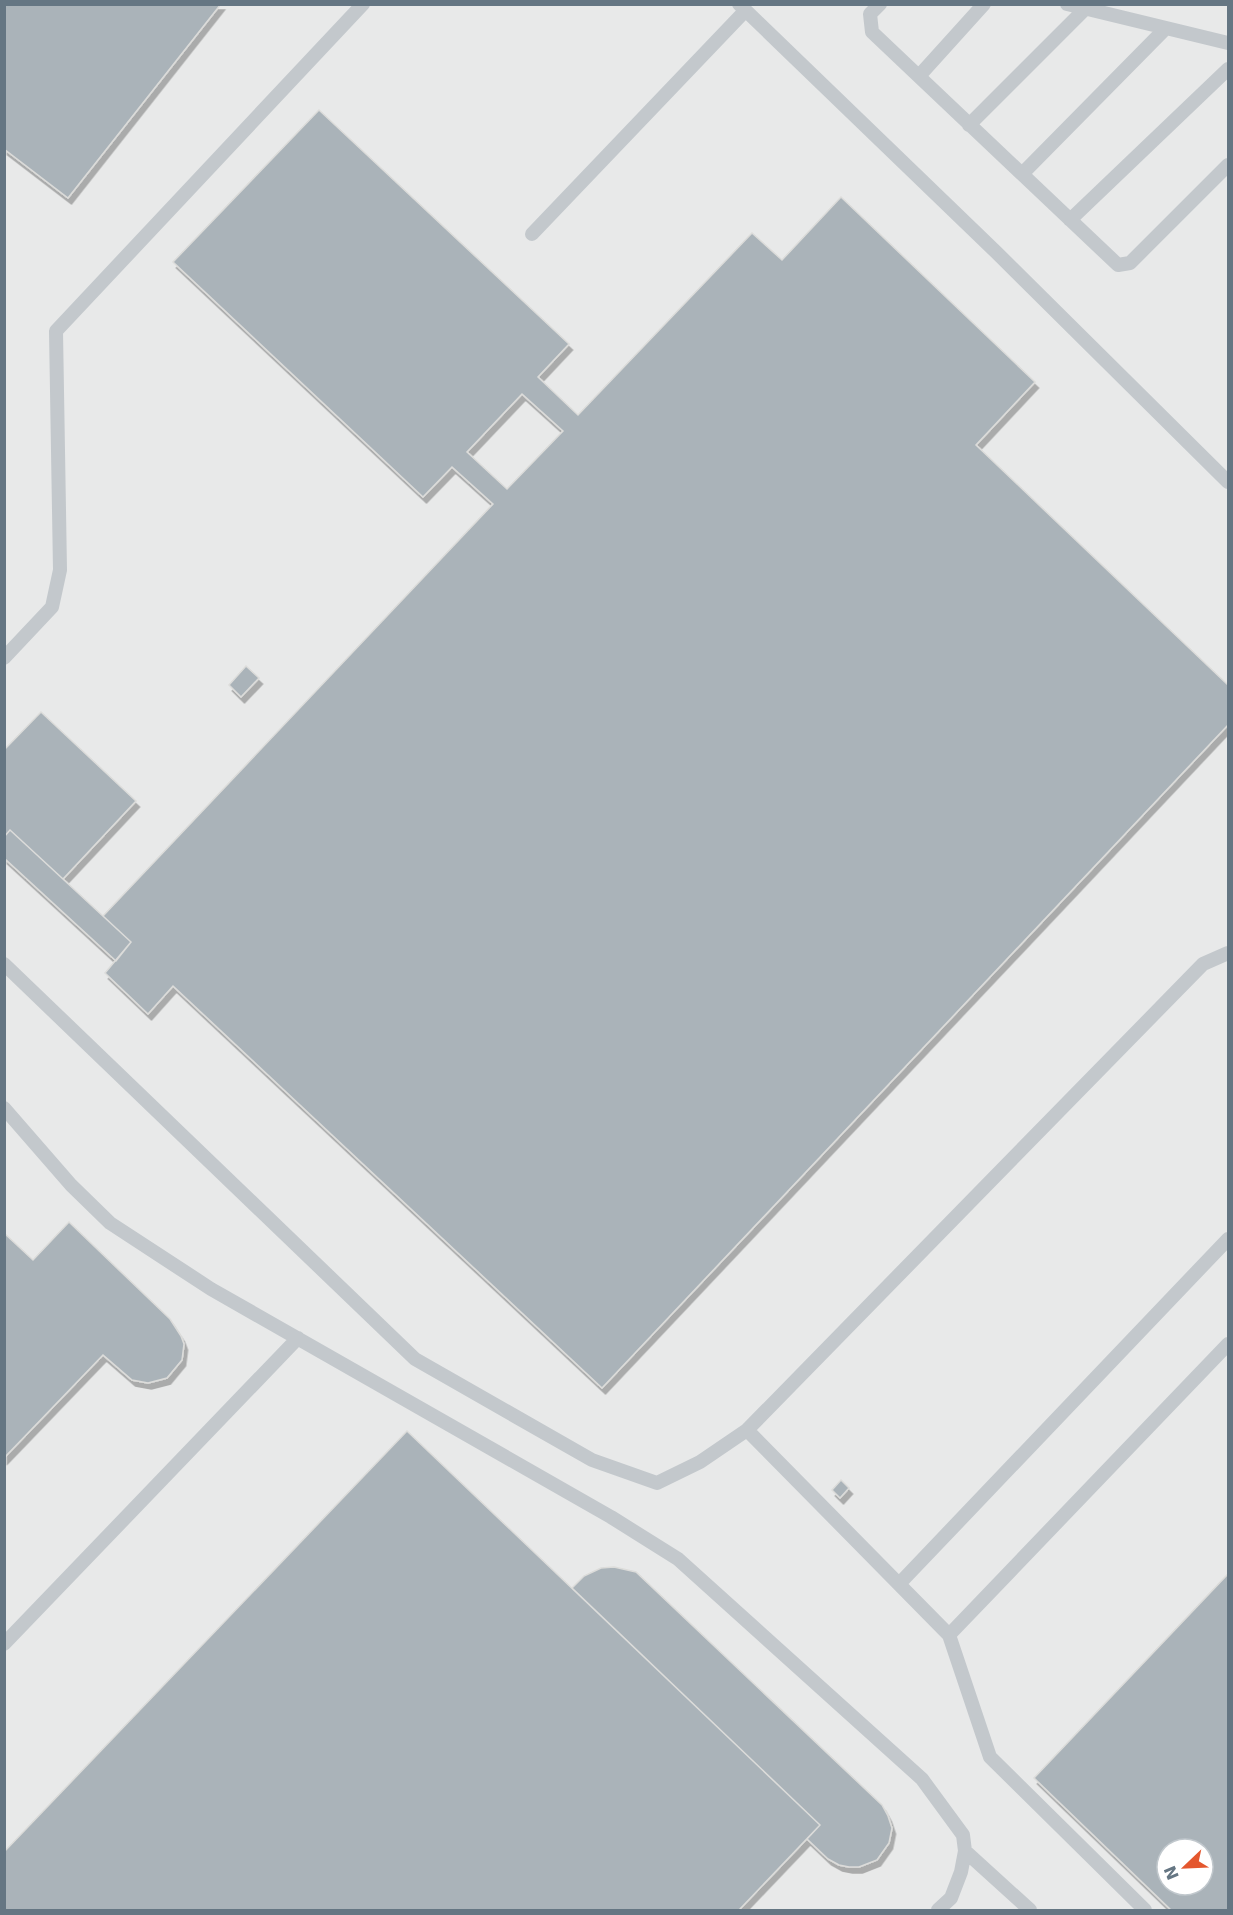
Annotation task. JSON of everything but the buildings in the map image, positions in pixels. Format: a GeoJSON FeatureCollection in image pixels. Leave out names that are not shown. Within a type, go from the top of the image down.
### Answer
{"type":"FeatureCollection","features":[{"type":"Feature","properties":{"kind":"lane"},"geometry":{"type":"LineString","coordinates":[[4,657],[52,608],[60,570],[56,331],[363,4]]}},
{"type":"Feature","properties":{"kind":"lane"},"geometry":{"type":"LineString","coordinates":[[880,4],[870,15],[872,32],[1118,265],[1131,263],[1228,165]]}},
{"type":"Feature","properties":{"kind":"lane"},"geometry":{"type":"LineString","coordinates":[[919,76],[984,4]]}},
{"type":"Feature","properties":{"kind":"lane"},"geometry":{"type":"LineString","coordinates":[[1067,4],[1228,43]]}},
{"type":"Feature","properties":{"kind":"lane"},"geometry":{"type":"LineString","coordinates":[[532,234],[742,8],[987,244],[1228,482]]}},
{"type":"Feature","properties":{"kind":"lane"},"geometry":{"type":"LineString","coordinates":[[969,124],[1085,9]]}},
{"type":"Feature","properties":{"kind":"lane"},"geometry":{"type":"LineString","coordinates":[[1022,174],[1166,28]]}},
{"type":"Feature","properties":{"kind":"lane"},"geometry":{"type":"LineString","coordinates":[[1070,220],[1228,69]]}},
{"type":"Feature","properties":{"kind":"lane"},"geometry":{"type":"LineString","coordinates":[[4,964],[415,1359],[592,1460],[657,1483],[700,1462],[747,1430],[1203,964],[1228,953]]}},
{"type":"Feature","properties":{"kind":"lane"},"geometry":{"type":"LineString","coordinates":[[4,1108],[71,1185],[110,1223],[211,1289],[591,1505],[678,1559],[922,1779],[963,1835],[965,1851],[961,1872],[951,1898],[938,1911]]}},
{"type":"Feature","properties":{"kind":"lane"},"geometry":{"type":"LineString","coordinates":[[899,1584],[1228,1239]]}},
{"type":"Feature","properties":{"kind":"lane"},"geometry":{"type":"LineString","coordinates":[[4,1644],[298,1338]]}},
{"type":"Feature","properties":{"kind":"lane"},"geometry":{"type":"LineString","coordinates":[[949,1635],[1228,1344]]}},
{"type":"Feature","properties":{"kind":"lane"},"geometry":{"type":"LineString","coordinates":[[747,1430],[949,1635],[990,1757],[1145,1911]]}},
{"type":"Feature","properties":{"kind":"lane"},"geometry":{"type":"LineString","coordinates":[[965,1851],[1030,1911]]}},
{"type":"Feature","properties":{"kind":"shaded area"},"geometry":{"type":"Polygon","coordinates":[[[5,5],[1228,5],[1228,1910],[5,1910],[5,5]]]}}]}
